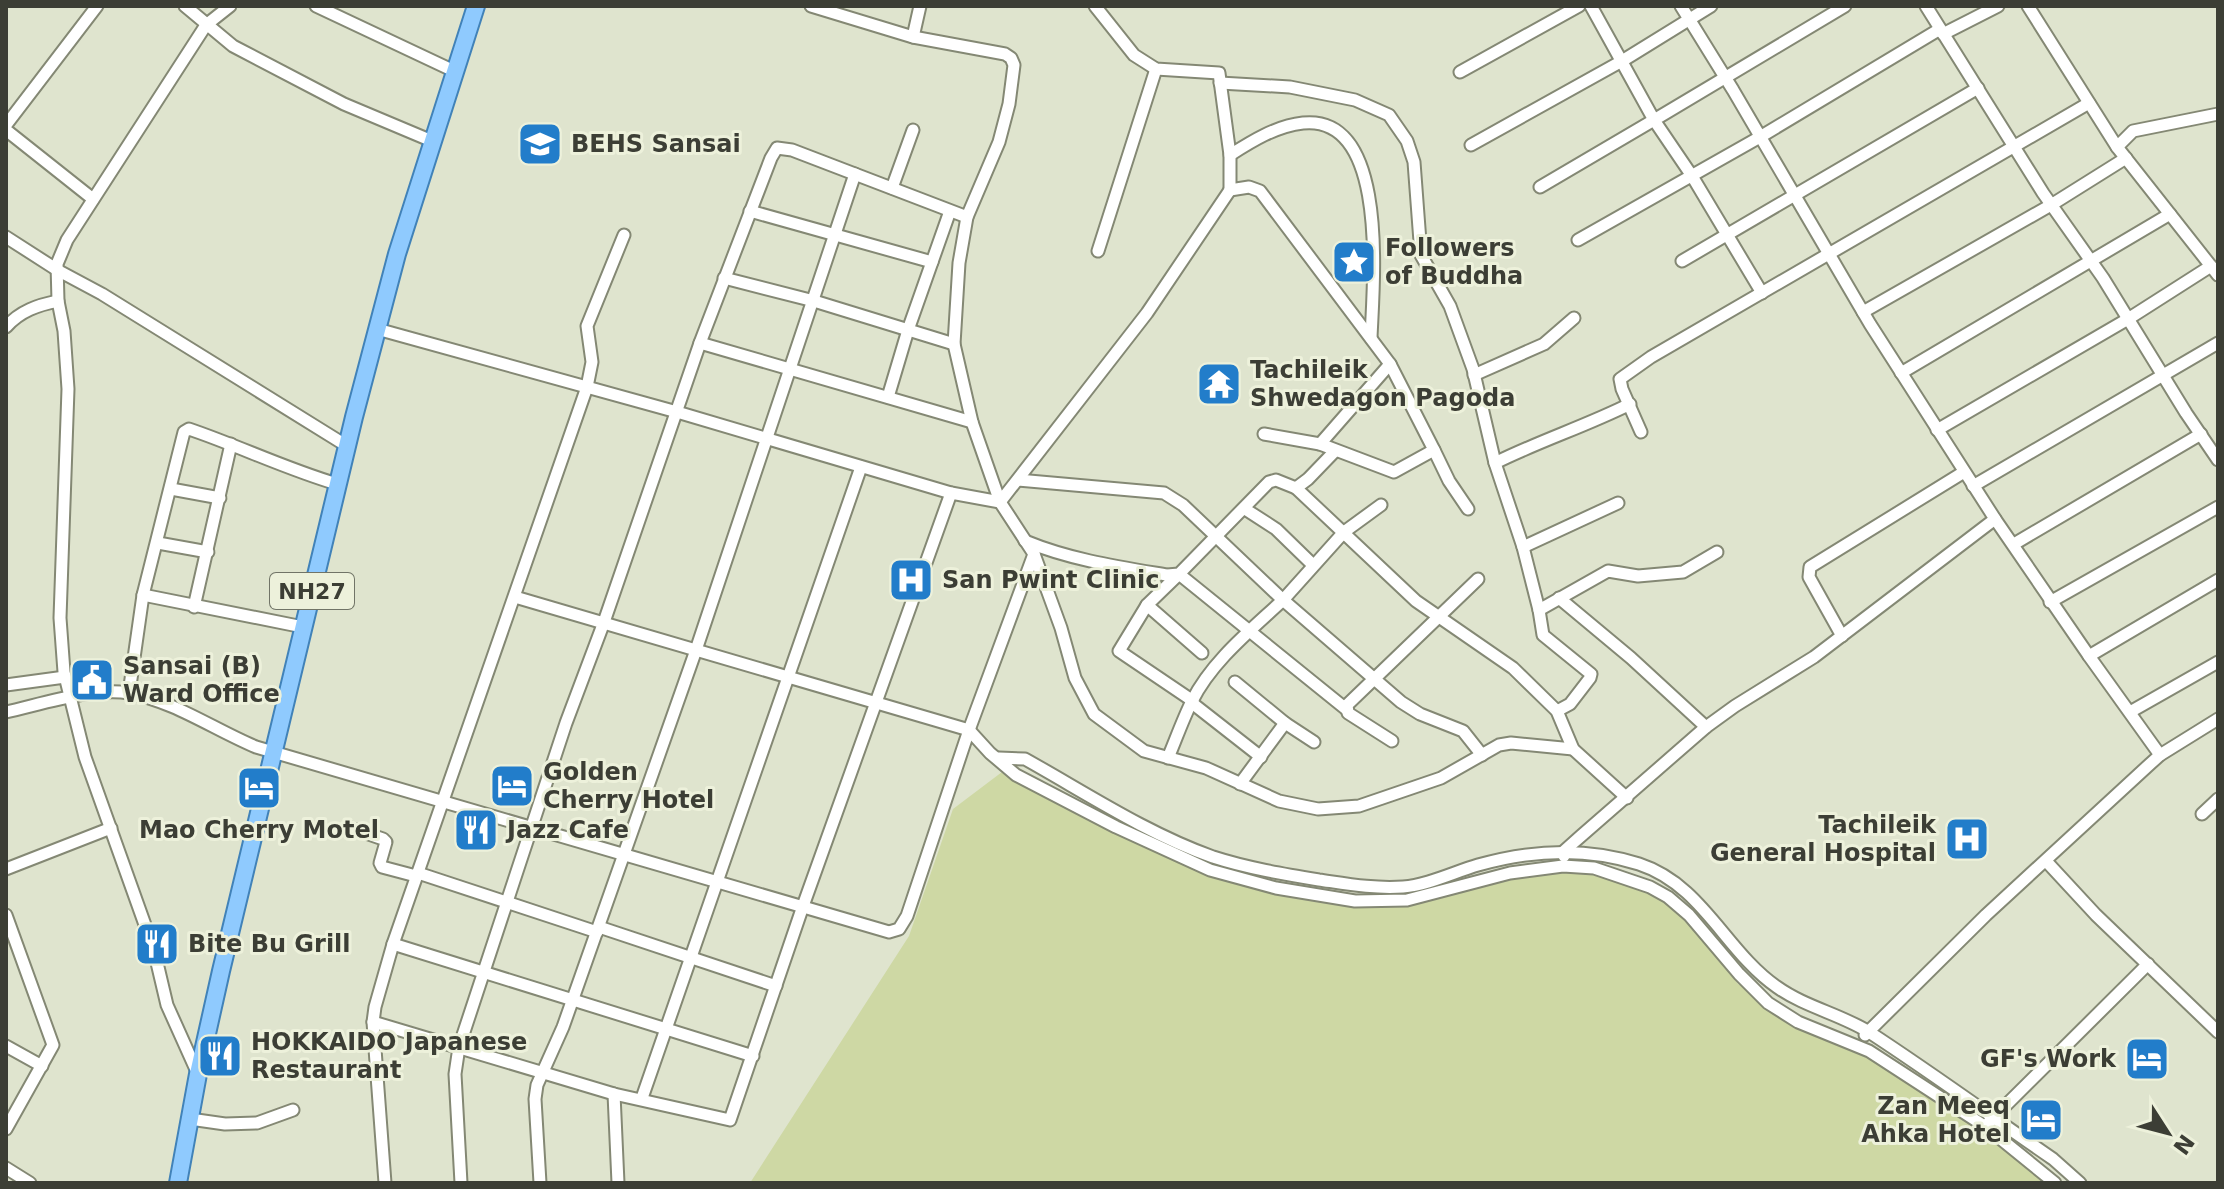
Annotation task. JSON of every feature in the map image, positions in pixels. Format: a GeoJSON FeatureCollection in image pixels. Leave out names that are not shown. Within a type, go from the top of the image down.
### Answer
{"type":"FeatureCollection","features":[{"type":"Feature","properties":{"kind":"main road","name":"NH27"},"geometry":{"type":"LineString","coordinates":[[178,1183],[198,1074],[337,484],[397,254],[476,6]]}},
{"type":"Feature","properties":{"kind":"street"},"geometry":{"type":"LineString","coordinates":[[93,199],[6,128],[97,6]]}},
{"type":"Feature","properties":{"kind":"street"},"geometry":{"type":"LineString","coordinates":[[185,6],[233,46],[344,104],[432,141]]}},
{"type":"Feature","properties":{"kind":"street"},"geometry":{"type":"LineString","coordinates":[[198,1074],[167,1005],[154,950],[85,757],[65,677],[60,618],[68,389],[64,331],[58,301],[58,258],[206,25],[230,6]]}},
{"type":"Feature","properties":{"kind":"street"},"geometry":{"type":"LineString","coordinates":[[316,6],[454,71]]}},
{"type":"Feature","properties":{"kind":"street"},"geometry":{"type":"LineString","coordinates":[[811,6],[913,37],[1005,54],[1014,65],[1009,104],[999,142],[967,217],[959,263],[954,344],[972,422],[1000,502],[1034,554],[1075,678],[1094,714],[1144,751],[1206,768],[1279,801],[1318,809],[1359,806],[1441,778],[1499,745],[1511,743],[1573,749]]}},
{"type":"Feature","properties":{"kind":"street"},"geometry":{"type":"LineString","coordinates":[[913,37],[920,6]]}},
{"type":"Feature","properties":{"kind":"street"},"geometry":{"type":"LineString","coordinates":[[1000,502],[1147,313],[1230,190],[1230,155],[1219,73],[1156,69],[1134,55],[1095,6]]}},
{"type":"Feature","properties":{"kind":"street"},"geometry":{"type":"LineString","coordinates":[[1460,72],[1579,6]]}},
{"type":"Feature","properties":{"kind":"street"},"geometry":{"type":"LineString","coordinates":[[1591,6],[1654,120],[1692,176],[1762,293]]}},
{"type":"Feature","properties":{"kind":"street"},"geometry":{"type":"LineString","coordinates":[[1681,6],[1937,430],[2050,602],[2160,755]]}},
{"type":"Feature","properties":{"kind":"street"},"geometry":{"type":"LineString","coordinates":[[1471,145],[1622,61],[1711,6]]}},
{"type":"Feature","properties":{"kind":"street"},"geometry":{"type":"LineString","coordinates":[[1540,187],[1845,6]]}},
{"type":"Feature","properties":{"kind":"street"},"geometry":{"type":"LineString","coordinates":[[1926,6],[2051,205],[2091,261],[2218,460]]}},
{"type":"Feature","properties":{"kind":"street"},"geometry":{"type":"LineString","coordinates":[[1578,240],[1942,32],[1998,6]]}},
{"type":"Feature","properties":{"kind":"street"},"geometry":{"type":"LineString","coordinates":[[1937,430],[2086,340],[2214,270],[2117,147],[2028,6]]}},
{"type":"Feature","properties":{"kind":"street"},"geometry":{"type":"LineString","coordinates":[[1098,251],[1156,69]]}},
{"type":"Feature","properties":{"kind":"street"},"geometry":{"type":"LineString","coordinates":[[1220,83],[1290,87],[1355,100],[1389,115],[1407,141],[1414,162],[1421,255],[1450,306],[1474,375],[1495,463],[1523,547],[1543,635],[1591,674],[1570,704],[1557,711]]}},
{"type":"Feature","properties":{"kind":"street"},"geometry":{"type":"LineString","coordinates":[[1682,261],[1978,88]]}},
{"type":"Feature","properties":{"kind":"street"},"geometry":{"type":"LineString","coordinates":[[1641,432],[1620,379],[1651,357],[2089,103]]}},
{"type":"Feature","properties":{"kind":"street"},"geometry":{"type":"LineString","coordinates":[[2117,147],[2133,131],[2218,114]]}},
{"type":"Feature","properties":{"kind":"street"},"geometry":{"type":"LineString","coordinates":[[1230,155],[1266,133],[1302,123],[1325,124],[1340,132],[1357,156],[1369,194],[1373,247],[1371,338]]}},
{"type":"Feature","properties":{"kind":"street"},"geometry":{"type":"LineString","coordinates":[[892,188],[913,130]]}},
{"type":"Feature","properties":{"kind":"street"},"geometry":{"type":"LineString","coordinates":[[461,1183],[455,1074],[459,1047],[532,825],[700,343],[777,148],[792,150],[967,217]]}},
{"type":"Feature","properties":{"kind":"street"},"geometry":{"type":"LineString","coordinates":[[1863,312],[2051,205],[2126,158]]}},
{"type":"Feature","properties":{"kind":"street"},"geometry":{"type":"LineString","coordinates":[[540,1183],[535,1099],[537,1085],[573,998],[696,650],[855,174]]}},
{"type":"Feature","properties":{"kind":"street"},"geometry":{"type":"LineString","coordinates":[[1230,190],[1249,187],[1260,191],[1371,338],[1390,364],[1456,494],[1468,509]]}},
{"type":"Feature","properties":{"kind":"street"},"geometry":{"type":"LineString","coordinates":[[750,211],[932,262]]}},
{"type":"Feature","properties":{"kind":"street"},"geometry":{"type":"LineString","coordinates":[[888,397],[950,211]]}},
{"type":"Feature","properties":{"kind":"street"},"geometry":{"type":"LineString","coordinates":[[1901,373],[2170,214]]}},
{"type":"Feature","properties":{"kind":"street"},"geometry":{"type":"LineString","coordinates":[[385,1183],[373,1022],[375,1007],[393,944],[587,387],[592,362],[587,326],[624,235]]}},
{"type":"Feature","properties":{"kind":"street"},"geometry":{"type":"LineString","coordinates":[[6,237],[347,446]]}},
{"type":"Feature","properties":{"kind":"street"},"geometry":{"type":"LineString","coordinates":[[724,278],[814,301],[954,344]]}},
{"type":"Feature","properties":{"kind":"street"},"geometry":{"type":"LineString","coordinates":[[6,327],[27,310],[58,301]]}},
{"type":"Feature","properties":{"kind":"street"},"geometry":{"type":"LineString","coordinates":[[1474,375],[1544,344],[1574,318]]}},
{"type":"Feature","properties":{"kind":"street"},"geometry":{"type":"LineString","coordinates":[[377,329],[677,412],[951,493],[1000,502]]}},
{"type":"Feature","properties":{"kind":"street"},"geometry":{"type":"LineString","coordinates":[[700,343],[972,422]]}},
{"type":"Feature","properties":{"kind":"street"},"geometry":{"type":"LineString","coordinates":[[1973,486],[2218,343]]}},
{"type":"Feature","properties":{"kind":"street"},"geometry":{"type":"LineString","coordinates":[[1320,444],[1390,364]]}},
{"type":"Feature","properties":{"kind":"street"},"geometry":{"type":"LineString","coordinates":[[1495,463],[1539,441],[1589,425],[1630,404]]}},
{"type":"Feature","properties":{"kind":"street"},"geometry":{"type":"LineString","coordinates":[[129,693],[143,595],[184,432],[189,429],[293,471],[337,484]]}},
{"type":"Feature","properties":{"kind":"street"},"geometry":{"type":"LineString","coordinates":[[1264,434],[1320,444],[1394,472],[1434,450]]}},
{"type":"Feature","properties":{"kind":"street"},"geometry":{"type":"LineString","coordinates":[[2014,544],[2201,434]]}},
{"type":"Feature","properties":{"kind":"street"},"geometry":{"type":"LineString","coordinates":[[194,607],[231,444]]}},
{"type":"Feature","properties":{"kind":"street"},"geometry":{"type":"LineString","coordinates":[[1296,488],[1335,451]]}},
{"type":"Feature","properties":{"kind":"street"},"geometry":{"type":"LineString","coordinates":[[642,1098],[861,467]]}},
{"type":"Feature","properties":{"kind":"street"},"geometry":{"type":"LineString","coordinates":[[1842,636],[1809,577],[1810,567],[1964,472]]}},
{"type":"Feature","properties":{"kind":"street"},"geometry":{"type":"LineString","coordinates":[[1018,480],[1164,493],[1183,505],[1218,536],[1283,600],[1374,680],[1420,714],[1463,731],[1482,755]]}},
{"type":"Feature","properties":{"kind":"street"},"geometry":{"type":"LineString","coordinates":[[1261,757],[1192,702],[1119,651],[1147,605],[1273,480],[1296,488],[1416,601],[1513,668],[1557,711],[1573,749],[1627,798]]}},
{"type":"Feature","properties":{"kind":"street"},"geometry":{"type":"LineString","coordinates":[[171,489],[220,498]]}},
{"type":"Feature","properties":{"kind":"street"},"geometry":{"type":"LineString","coordinates":[[373,1022],[614,1094],[730,1120],[951,493]]}},
{"type":"Feature","properties":{"kind":"street"},"geometry":{"type":"LineString","coordinates":[[1523,547],[1618,503]]}},
{"type":"Feature","properties":{"kind":"street"},"geometry":{"type":"LineString","coordinates":[[1168,758],[1192,702],[1237,642],[1283,600],[1344,532],[1381,505]]}},
{"type":"Feature","properties":{"kind":"street"},"geometry":{"type":"LineString","coordinates":[[2050,602],[2218,507]]}},
{"type":"Feature","properties":{"kind":"street"},"geometry":{"type":"LineString","coordinates":[[1245,509],[1276,529],[1313,565]]}},
{"type":"Feature","properties":{"kind":"street"},"geometry":{"type":"LineString","coordinates":[[1563,866],[1564,851],[1706,727],[1842,636],[1995,519]]}},
{"type":"Feature","properties":{"kind":"street"},"geometry":{"type":"LineString","coordinates":[[1025,541],[1060,555],[1090,562],[1167,575],[1179,574],[1251,630],[1348,713],[1392,741]]}},
{"type":"Feature","properties":{"kind":"street"},"geometry":{"type":"LineString","coordinates":[[158,543],[208,552]]}},
{"type":"Feature","properties":{"kind":"street"},"geometry":{"type":"LineString","coordinates":[[1539,610],[1608,571],[1638,576],[1683,572],[1717,552]]}},
{"type":"Feature","properties":{"kind":"street"},"geometry":{"type":"LineString","coordinates":[[6,712],[70,698],[129,693],[177,710],[232,737],[274,751],[889,932],[899,929],[907,916],[969,730],[1034,554]]}},
{"type":"Feature","properties":{"kind":"street"},"geometry":{"type":"LineString","coordinates":[[1346,709],[1478,579]]}},
{"type":"Feature","properties":{"kind":"street"},"geometry":{"type":"LineString","coordinates":[[2089,656],[2218,580]]}},
{"type":"Feature","properties":{"kind":"street"},"geometry":{"type":"LineString","coordinates":[[143,595],[303,627]]}},
{"type":"Feature","properties":{"kind":"street"},"geometry":{"type":"LineString","coordinates":[[515,597],[969,730],[1016,775],[1157,847],[1210,870],[1276,888],[1355,901],[1407,900],[1510,873],[1563,866],[1594,868],[1650,887],[1689,915],[1768,1003],[1798,1022],[1858,1044],[2053,1159],[2080,1183]]}},
{"type":"Feature","properties":{"kind":"street"},"geometry":{"type":"LineString","coordinates":[[1559,598],[1706,727]]}},
{"type":"Feature","properties":{"kind":"street"},"geometry":{"type":"LineString","coordinates":[[1147,605],[1202,653]]}},
{"type":"Feature","properties":{"kind":"street"},"geometry":{"type":"LineString","coordinates":[[2130,712],[2218,662]]}},
{"type":"Feature","properties":{"kind":"street"},"geometry":{"type":"LineString","coordinates":[[6,685],[65,677]]}},
{"type":"Feature","properties":{"kind":"street"},"geometry":{"type":"LineString","coordinates":[[1235,682],[1285,723],[1314,742]]}},
{"type":"Feature","properties":{"kind":"street"},"geometry":{"type":"LineString","coordinates":[[1858,1044],[1986,915],[2160,755],[2218,719]]}},
{"type":"Feature","properties":{"kind":"street"},"geometry":{"type":"LineString","coordinates":[[1240,784],[1285,723]]}},
{"type":"Feature","properties":{"kind":"street"},"geometry":{"type":"LineString","coordinates":[[999,758],[1025,759],[1126,816],[1191,848],[1278,874],[1354,885],[1407,886],[1514,856],[1564,851],[1602,855],[1641,865],[1678,884],[1702,905],[1750,964],[1776,987],[1805,1004],[1868,1032],[1989,1122],[2055,1183]]}},
{"type":"Feature","properties":{"kind":"street"},"geometry":{"type":"LineString","coordinates":[[2202,814],[2218,799]]}},
{"type":"Feature","properties":{"kind":"street"},"geometry":{"type":"LineString","coordinates":[[348,827],[386,842],[380,863],[382,867],[691,956],[776,986]]}},
{"type":"Feature","properties":{"kind":"street"},"geometry":{"type":"LineString","coordinates":[[6,869],[111,828]]}},
{"type":"Feature","properties":{"kind":"street"},"geometry":{"type":"LineString","coordinates":[[2046,861],[2218,1032]]}},
{"type":"Feature","properties":{"kind":"street"},"geometry":{"type":"LineString","coordinates":[[6,1129],[9,1115],[53,1045],[7,920]]}},
{"type":"Feature","properties":{"kind":"street"},"geometry":{"type":"LineString","coordinates":[[393,944],[753,1056]]}},
{"type":"Feature","properties":{"kind":"street"},"geometry":{"type":"LineString","coordinates":[[1989,1122],[2148,964]]}},
{"type":"Feature","properties":{"kind":"street"},"geometry":{"type":"LineString","coordinates":[[6,1046],[42,1066]]}},
{"type":"Feature","properties":{"kind":"street"},"geometry":{"type":"LineString","coordinates":[[614,1094],[618,1183]]}},
{"type":"Feature","properties":{"kind":"street"},"geometry":{"type":"LineString","coordinates":[[190,1119],[225,1124],[257,1123],[293,1110]]}},
{"type":"Feature","properties":{"kind":"street"},"geometry":{"type":"LineString","coordinates":[[6,1168],[30,1183]]}},
{"type":"Feature","properties":{"kind":"green space"},"geometry":{"type":"Polygon","coordinates":[[[1002,772],[1089,817],[1186,860],[1359,903],[1419,898],[1471,881],[1579,868],[1639,880],[1676,905],[1738,984],[1887,1063],[2014,1153],[2049,1183],[750,1183],[909,936],[953,809],[1002,772]]]}},
{"type":"Feature","properties":{"kind":"place","name":"BEHS Sansai"},"geometry":{"type":"Point","coordinates":[540,144]}},
{"type":"Feature","properties":{"kind":"place","name":"Followers of Buddha"},"geometry":{"type":"Point","coordinates":[1354,262]}},
{"type":"Feature","properties":{"kind":"place","name":"Tachileik Shwedagon Pagoda"},"geometry":{"type":"Point","coordinates":[1219,384]}},
{"type":"Feature","properties":{"kind":"place","name":"San Pwint Clinic"},"geometry":{"type":"Point","coordinates":[911,580]}},
{"type":"Feature","properties":{"kind":"place","name":"Sansai (B) Ward Office"},"geometry":{"type":"Point","coordinates":[92,680]}},
{"type":"Feature","properties":{"kind":"place","name":"Golden Cherry Hotel"},"geometry":{"type":"Point","coordinates":[512,786]}},
{"type":"Feature","properties":{"kind":"place","name":"Mao Cherry Motel"},"geometry":{"type":"Point","coordinates":[259,788]}},
{"type":"Feature","properties":{"kind":"place","name":"Jazz Cafe"},"geometry":{"type":"Point","coordinates":[476,830]}},
{"type":"Feature","properties":{"kind":"place","name":"Tachileik General Hospital"},"geometry":{"type":"Point","coordinates":[1967,839]}},
{"type":"Feature","properties":{"kind":"place","name":"Bite Bu Grill"},"geometry":{"type":"Point","coordinates":[157,944]}},
{"type":"Feature","properties":{"kind":"place","name":"HOKKAIDO Japanese Restaurant"},"geometry":{"type":"Point","coordinates":[220,1056]}},
{"type":"Feature","properties":{"kind":"place","name":"GF's Work"},"geometry":{"type":"Point","coordinates":[2147,1059]}},
{"type":"Feature","properties":{"kind":"place","name":"Zan Meeq Ahka Hotel"},"geometry":{"type":"Point","coordinates":[2041,1120]}}]}
